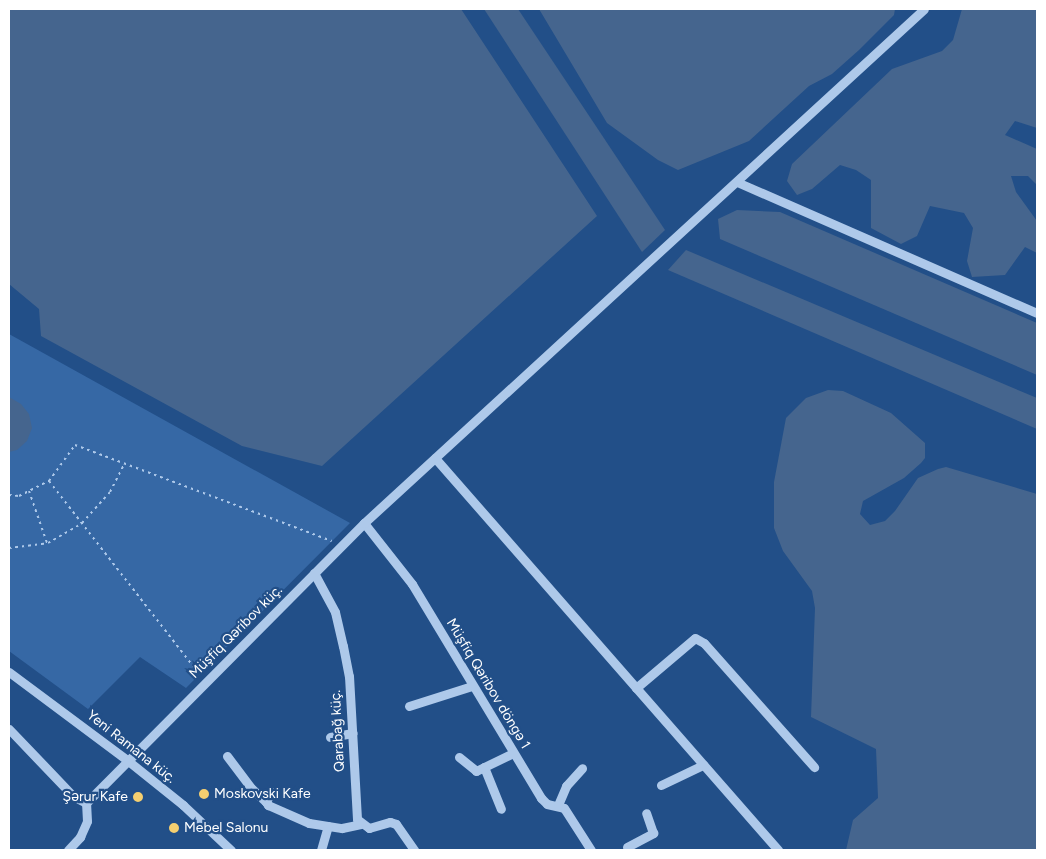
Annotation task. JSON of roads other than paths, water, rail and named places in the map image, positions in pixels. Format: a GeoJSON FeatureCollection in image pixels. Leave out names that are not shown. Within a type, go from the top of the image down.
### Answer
{"type":"FeatureCollection","features":[{"type":"Feature","properties":{"kind":"street","name":"Müşfiq Qəribov küç."},"geometry":{"type":"LineString","coordinates":[[86,803],[364,524],[924,9]]}},
{"type":"Feature","properties":{"kind":"street"},"geometry":{"type":"LineString","coordinates":[[737,182],[1037,313]]}},
{"type":"Feature","properties":{"kind":"street"},"geometry":{"type":"LineString","coordinates":[[435,458],[778,850]]}},
{"type":"Feature","properties":{"kind":"street","name":"Müşfiq Qəribov döngə 1"},"geometry":{"type":"LineString","coordinates":[[364,524],[412,584],[541,798],[547,804],[558,805],[564,808],[591,850]]}},
{"type":"Feature","properties":{"kind":"street","name":"Qarabağ küç."},"geometry":{"type":"LineString","coordinates":[[314,573],[335,612],[349,676],[356,814],[361,824]]}},
{"type":"Feature","properties":{"kind":"street"},"geometry":{"type":"LineString","coordinates":[[636,688],[695,638],[704,643],[814,768]]}},
{"type":"Feature","properties":{"kind":"street","name":"Yeni Ramana küç."},"geometry":{"type":"LineString","coordinates":[[9,672],[127,760],[183,805],[231,850]]}},
{"type":"Feature","properties":{"kind":"street"},"geometry":{"type":"LineString","coordinates":[[409,706],[472,686]]}},
{"type":"Feature","properties":{"kind":"street"},"geometry":{"type":"LineString","coordinates":[[9,729],[73,796],[86,803],[87,820],[80,837],[68,850]]}},
{"type":"Feature","properties":{"kind":"street"},"geometry":{"type":"LineString","coordinates":[[330,737],[353,733]]}},
{"type":"Feature","properties":{"kind":"street"},"geometry":{"type":"LineString","coordinates":[[459,757],[472,769],[484,767],[513,753]]}},
{"type":"Feature","properties":{"kind":"street"},"geometry":{"type":"LineString","coordinates":[[227,756],[250,787],[274,809],[328,826],[342,828],[361,824],[369,828],[390,822],[396,824],[414,850]]}},
{"type":"Feature","properties":{"kind":"street"},"geometry":{"type":"LineString","coordinates":[[661,785],[703,765]]}},
{"type":"Feature","properties":{"kind":"street"},"geometry":{"type":"LineString","coordinates":[[484,767],[501,809]]}},
{"type":"Feature","properties":{"kind":"street"},"geometry":{"type":"LineString","coordinates":[[558,805],[566,786],[582,768]]}},
{"type":"Feature","properties":{"kind":"street"},"geometry":{"type":"LineString","coordinates":[[266,802],[271,792]]}},
{"type":"Feature","properties":{"kind":"street"},"geometry":{"type":"LineString","coordinates":[[626,849],[650,837],[653,833],[646,813]]}},
{"type":"Feature","properties":{"kind":"street"},"geometry":{"type":"LineString","coordinates":[[321,850],[328,826]]}},
{"type":"Feature","properties":{"kind":"place","name":"Moskovski Kafe"},"geometry":{"type":"Point","coordinates":[204,794]}},
{"type":"Feature","properties":{"kind":"place","name":"Şərur Kafe"},"geometry":{"type":"Point","coordinates":[138,797]}},
{"type":"Feature","properties":{"kind":"place","name":"Mebel Salonu"},"geometry":{"type":"Point","coordinates":[174,828]}}]}
